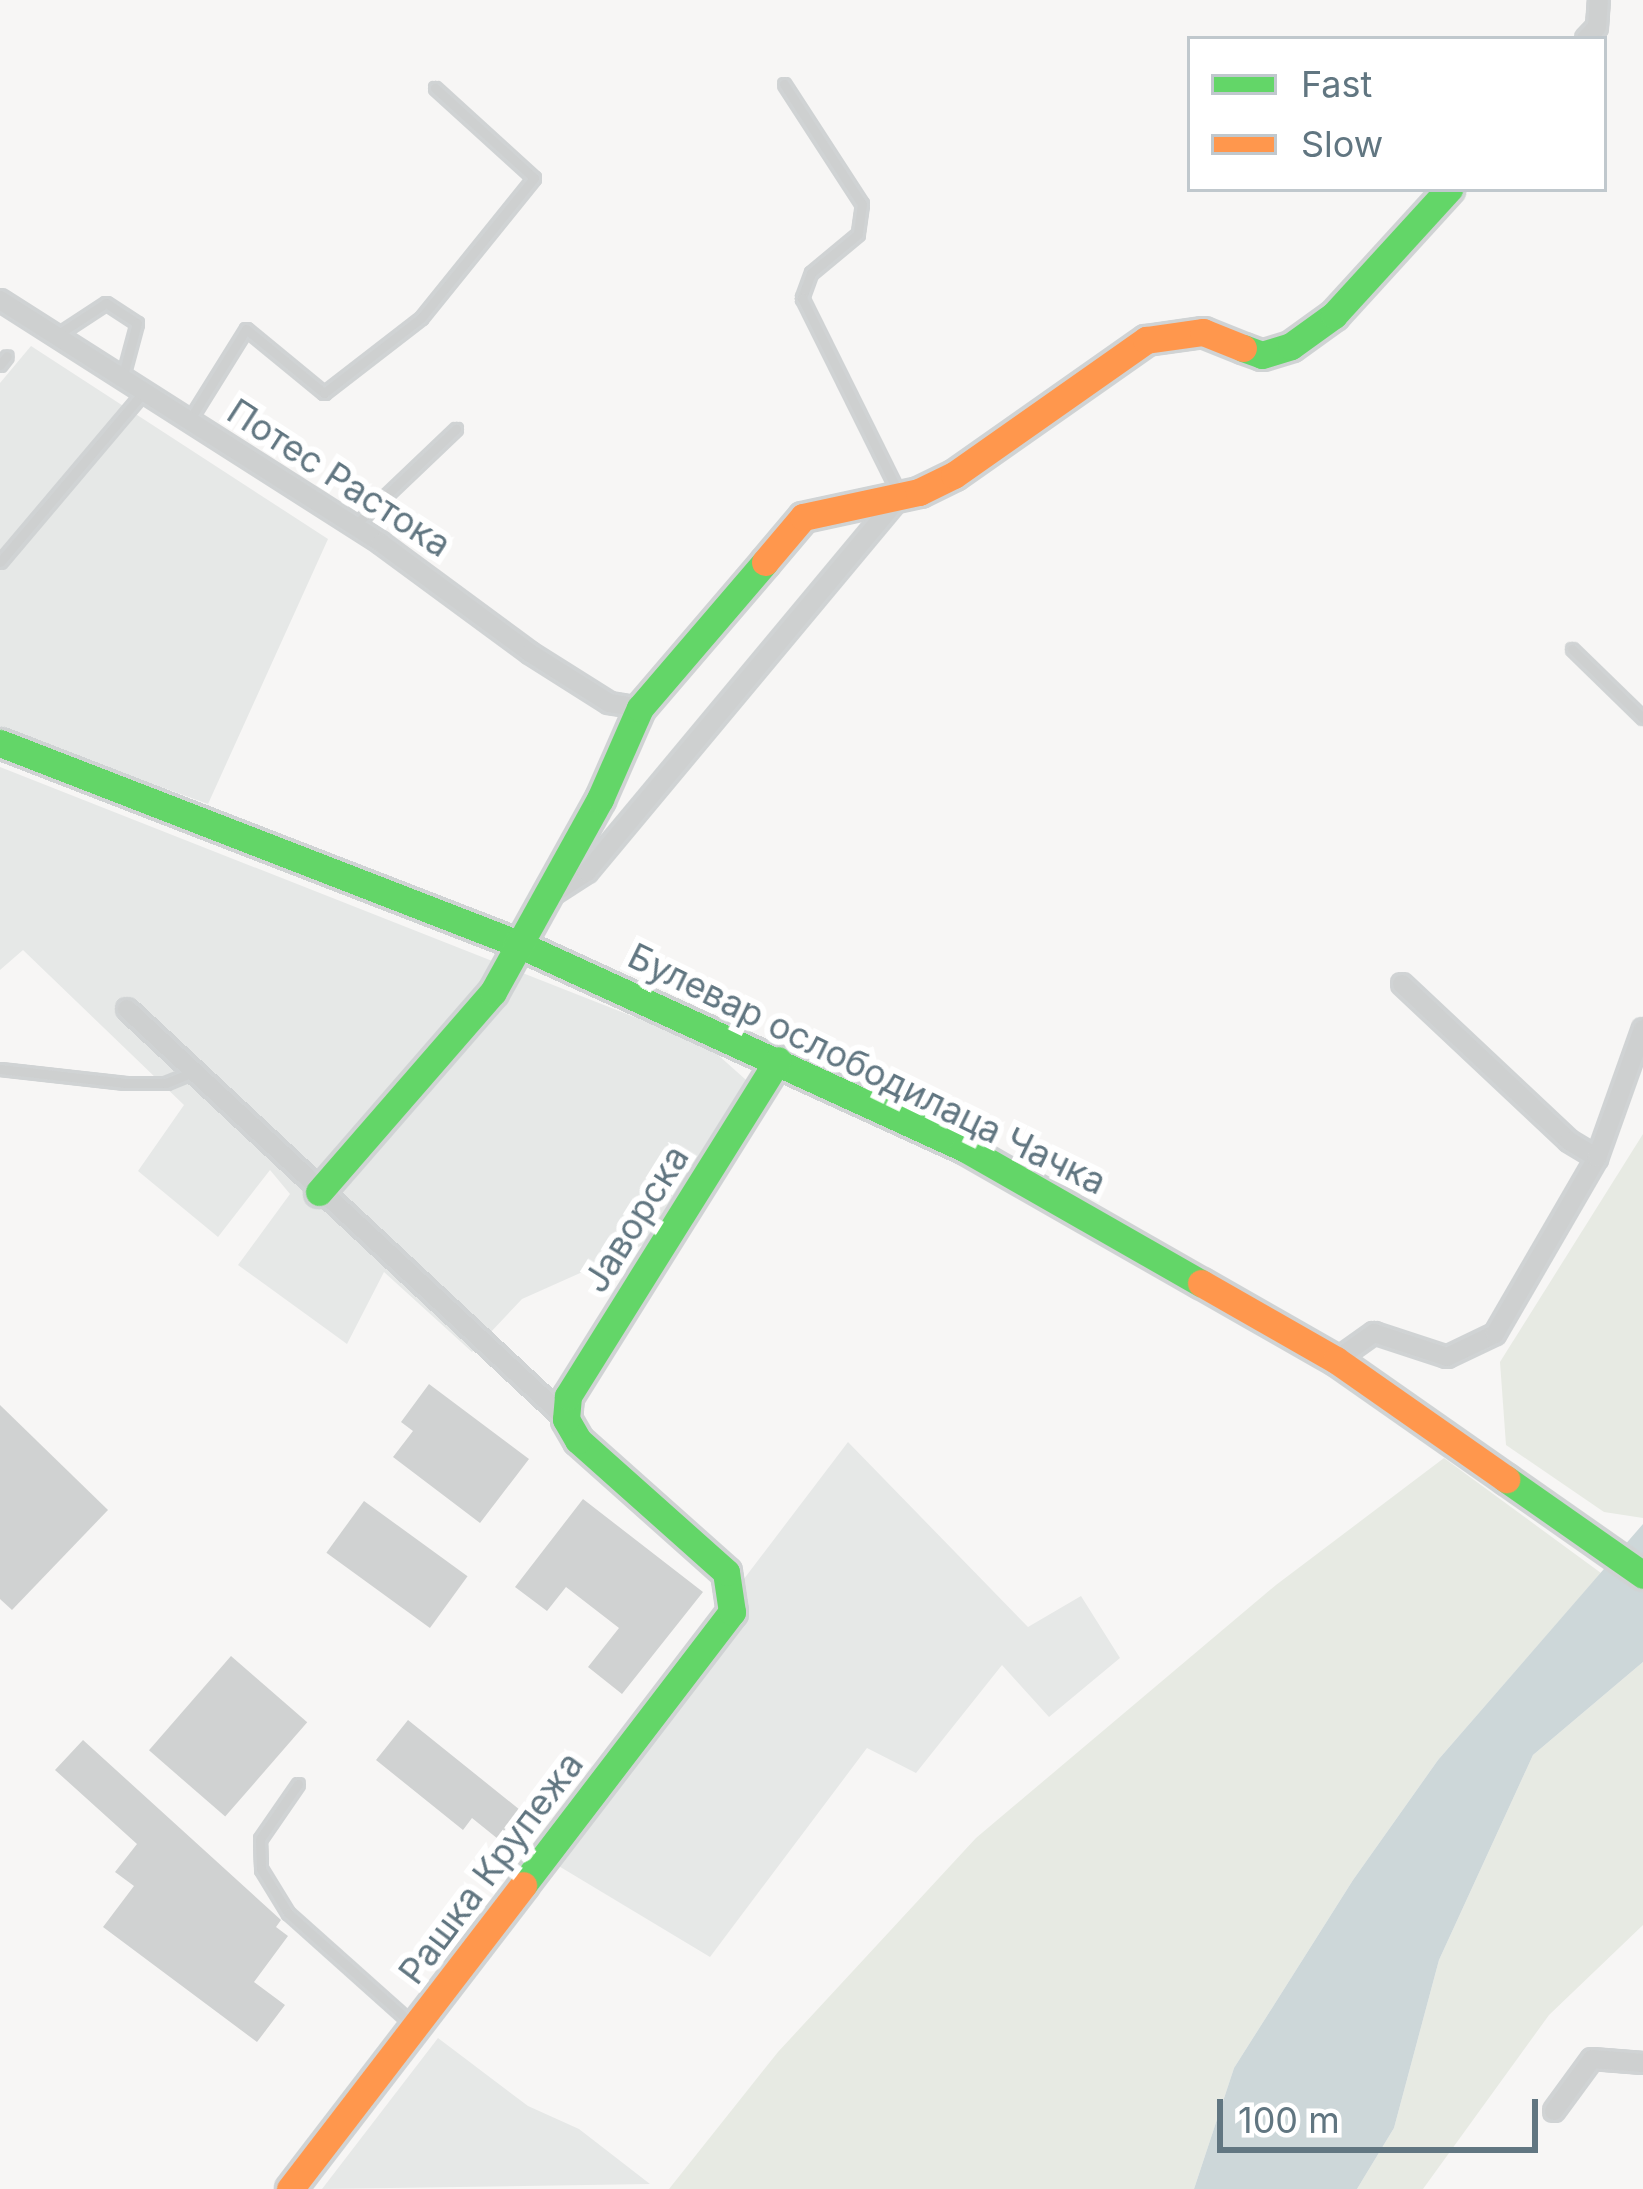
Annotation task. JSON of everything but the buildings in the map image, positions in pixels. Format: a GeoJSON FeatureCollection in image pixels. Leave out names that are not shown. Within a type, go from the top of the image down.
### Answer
{"type":"FeatureCollection","features":[{"type":"Feature","properties":{"kind":"street"},"geometry":{"type":"LineString","coordinates":[[1589,36],[1598,27],[1599,0]]}},
{"type":"Feature","properties":{"kind":"street"},"geometry":{"type":"LineString","coordinates":[[319,1192],[493,992],[640,708],[803,517],[900,496],[954,475],[1146,340],[1203,332],[1262,356],[1291,346],[1334,315],[1446,192]]}},
{"type":"Feature","properties":{"kind":"street","name":"Потес Растока"},"geometry":{"type":"LineString","coordinates":[[0,300],[141,395],[354,526],[530,653],[609,703],[640,708]]}},
{"type":"Feature","properties":{"kind":"street"},"geometry":{"type":"LineString","coordinates":[[544,899],[587,872],[900,496]]}},
{"type":"Feature","properties":{"kind":"street","name":"Булевар ослободилаца Чачка"},"geometry":{"type":"LineString","coordinates":[[0,743],[516,943],[778,1060],[1028,1181],[1336,1360],[1643,1575]]}},
{"type":"Feature","properties":{"kind":"street"},"geometry":{"type":"LineString","coordinates":[[1402,984],[1569,1142],[1598,1158]]}},
{"type":"Feature","properties":{"kind":"street"},"geometry":{"type":"LineString","coordinates":[[127,1009],[566,1419]]}},
{"type":"Feature","properties":{"kind":"street"},"geometry":{"type":"LineString","coordinates":[[1336,1360],[1374,1333],[1448,1357],[1485,1343],[1511,1311],[1598,1158],[1643,1029]]}},
{"type":"Feature","properties":{"kind":"street","name":"Јаворска"},"geometry":{"type":"LineString","coordinates":[[566,1419],[568,1396],[778,1060]]}},
{"type":"Feature","properties":{"kind":"street","name":"Рашка Крупежа"},"geometry":{"type":"LineString","coordinates":[[290,2189],[732,1612],[733,1586],[578,1440],[566,1419]]}},
{"type":"Feature","properties":{"kind":"street"},"geometry":{"type":"LineString","coordinates":[[1554,2111],[1592,2059],[1643,2062]]}},
{"type":"Feature","properties":{"kind":"lane"},"geometry":{"type":"LineString","coordinates":[[784,84],[862,203],[862,228],[811,273],[802,298],[900,496]]}},
{"type":"Feature","properties":{"kind":"lane"},"geometry":{"type":"LineString","coordinates":[[188,423],[246,329],[325,393],[421,318],[534,178],[435,88]]}},
{"type":"Feature","properties":{"kind":"lane"},"geometry":{"type":"LineString","coordinates":[[54,337],[106,303],[136,322],[121,381]]}},
{"type":"Feature","properties":{"kind":"lane"},"geometry":{"type":"LineString","coordinates":[[0,562],[141,395]]}},
{"type":"Feature","properties":{"kind":"lane"},"geometry":{"type":"LineString","coordinates":[[354,526],[456,429]]}},
{"type":"Feature","properties":{"kind":"lane"},"geometry":{"type":"LineString","coordinates":[[1571,649],[1643,718]]}},
{"type":"Feature","properties":{"kind":"lane"},"geometry":{"type":"LineString","coordinates":[[0,1069],[125,1083],[166,1083],[193,1072]]}},
{"type":"Feature","properties":{"kind":"lane"},"geometry":{"type":"LineString","coordinates":[[298,1784],[260,1839],[261,1869],[288,1913],[415,2026]]}},
{"type":"Feature","properties":{"kind":"shaded area"},"geometry":{"type":"Polygon","coordinates":[[[31,346],[328,539],[208,804],[0,729],[0,383],[31,346]]]}},
{"type":"Feature","properties":{"kind":"shaded area"},"geometry":{"type":"Polygon","coordinates":[[[0,767],[708,1046],[765,1097],[672,1232],[522,1299],[472,1352],[384,1272],[347,1344],[238,1265],[290,1194],[270,1170],[218,1237],[138,1171],[184,1105],[23,950],[0,970],[0,767]]]}},
{"type":"Feature","properties":{"kind":"shaded area"},"geometry":{"type":"Polygon","coordinates":[[[1643,1134],[1643,1518],[1604,1512],[1506,1445],[1500,1362],[1643,1134]]]}},
{"type":"Feature","properties":{"kind":"shaded area"},"geometry":{"type":"Polygon","coordinates":[[[848,1442],[1028,1627],[1081,1596],[1120,1658],[1049,1717],[1002,1665],[916,1773],[867,1748],[710,1957],[557,1865],[734,1631],[731,1596],[848,1442]]]}},
{"type":"Feature","properties":{"kind":"shaded area"},"geometry":{"type":"Polygon","coordinates":[[[1444,1458],[1601,1573],[1438,1760],[1353,1880],[1234,2068],[1194,2189],[669,2189],[778,2052],[976,1838],[1276,1585],[1444,1458]]]}},
{"type":"Feature","properties":{"kind":"shaded area"},"geometry":{"type":"Polygon","coordinates":[[[1643,1524],[1643,1662],[1533,1755],[1439,1960],[1394,2128],[1357,2189],[1194,2189],[1234,2068],[1353,1880],[1438,1760],[1643,1524]]]}},
{"type":"Feature","properties":{"kind":"shaded area"},"geometry":{"type":"Polygon","coordinates":[[[1643,1662],[1643,1925],[1549,2015],[1423,2189],[1357,2189],[1394,2128],[1439,1960],[1533,1755],[1643,1662]]]}},
{"type":"Feature","properties":{"kind":"shaded area"},"geometry":{"type":"Polygon","coordinates":[[[438,2038],[528,2106],[579,2129],[650,2184],[322,2189],[438,2038]]]}},
{"type":"Feature","properties":{"kind":"traffic: fast"},"geometry":{"type":"LineString","coordinates":[[1243,348],[1262,355],[1291,346],[1334,315],[1446,192]]}},
{"type":"Feature","properties":{"kind":"traffic: fast"},"geometry":{"type":"LineString","coordinates":[[319,1192],[493,992],[600,799],[640,708],[765,562]]}},
{"type":"Feature","properties":{"kind":"traffic: fast"},"geometry":{"type":"LineString","coordinates":[[0,743],[516,943],[964,1148],[1201,1283]]}},
{"type":"Feature","properties":{"kind":"traffic: fast"},"geometry":{"type":"LineString","coordinates":[[523,1885],[732,1612],[726,1572],[578,1440],[566,1419],[568,1396],[778,1060]]}},
{"type":"Feature","properties":{"kind":"traffic: fast"},"geometry":{"type":"LineString","coordinates":[[1506,1479],[1643,1575]]}},
{"type":"Feature","properties":{"kind":"traffic: slow"},"geometry":{"type":"LineString","coordinates":[[765,562],[803,517],[919,492],[954,475],[1146,340],[1203,332],[1243,348]]}},
{"type":"Feature","properties":{"kind":"traffic: slow"},"geometry":{"type":"LineString","coordinates":[[1201,1283],[1336,1360],[1506,1479]]}},
{"type":"Feature","properties":{"kind":"traffic: slow"},"geometry":{"type":"LineString","coordinates":[[290,2189],[523,1885]]}}]}
